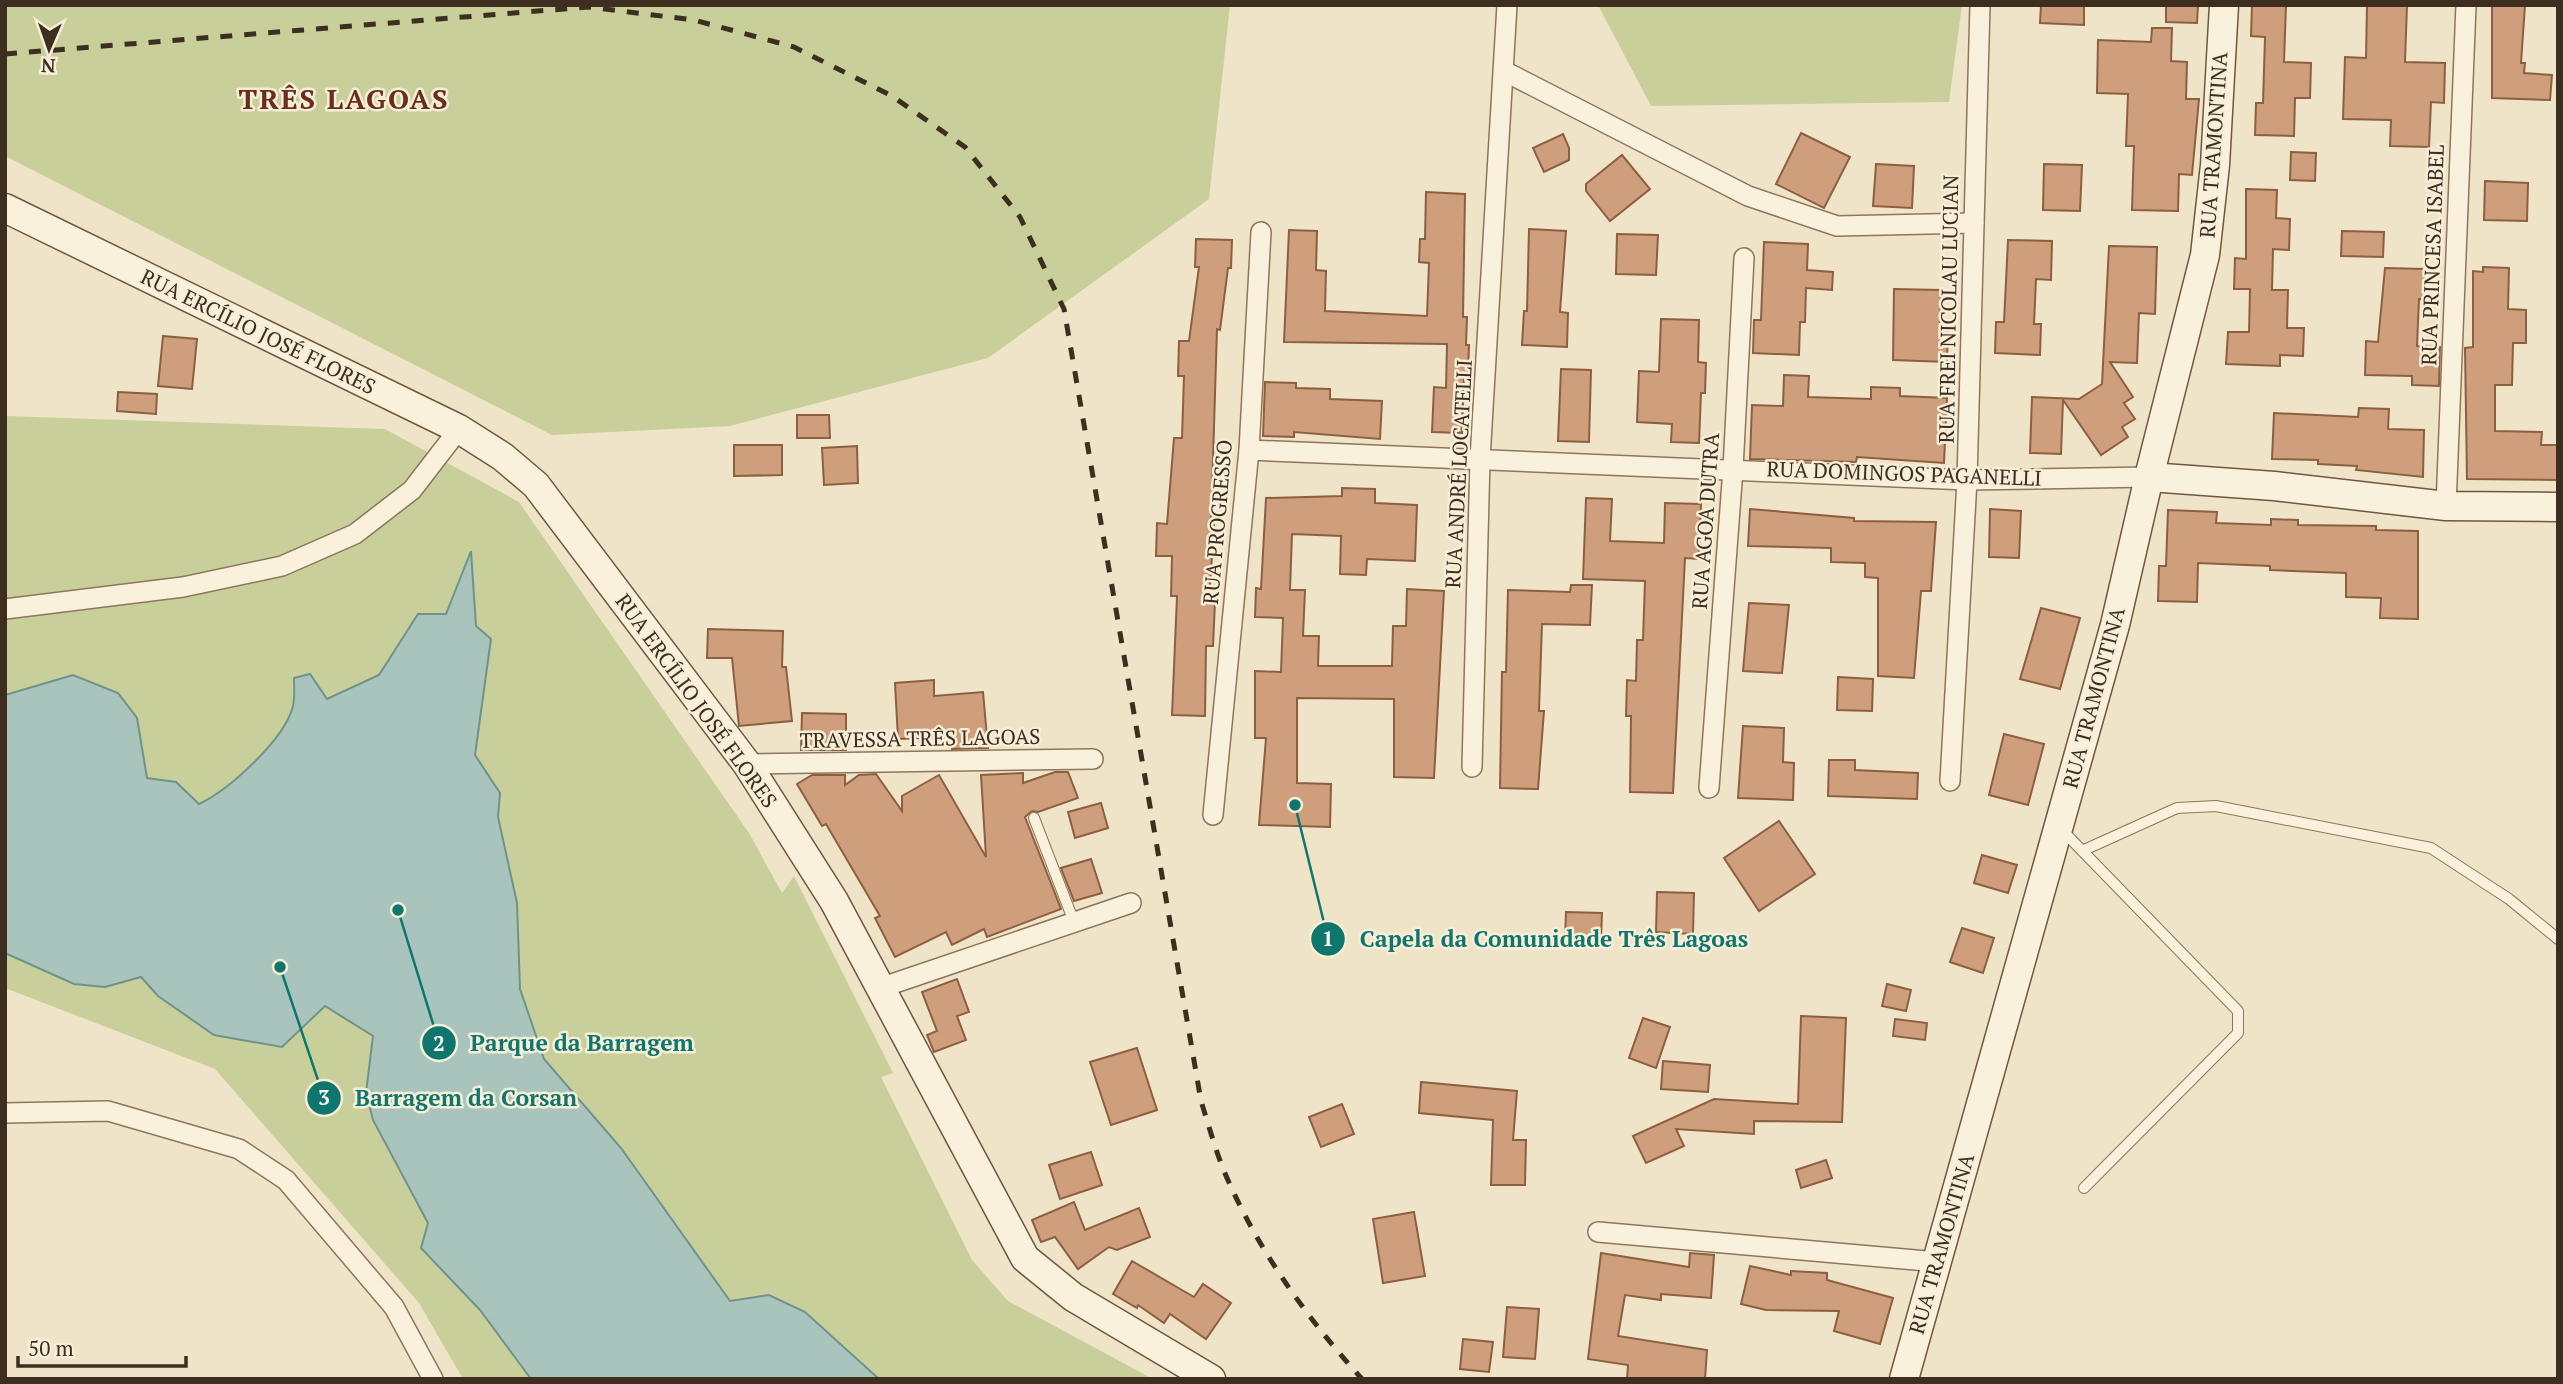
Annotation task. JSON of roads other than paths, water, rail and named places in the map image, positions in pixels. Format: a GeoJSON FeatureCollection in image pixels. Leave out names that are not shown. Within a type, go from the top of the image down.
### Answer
{"type":"FeatureCollection","features":[{"type":"Feature","properties":{"kind":"street","name":"RUA ANDRÉ LOCATELLI"},"geometry":{"type":"LineString","coordinates":[[1472,767],[1480,459],[1499,184],[1507,5]]}},
{"type":"Feature","properties":{"kind":"street","name":"RUA FREI NICOLAU LUCIAN"},"geometry":{"type":"LineString","coordinates":[[1950,781],[1968,480],[1980,5]]}},
{"type":"Feature","properties":{"kind":"street","name":"RUA TRAMONTINA"},"geometry":{"type":"LineString","coordinates":[[1904,1379],[2115,625],[2148,477],[2206,255],[2215,165],[2224,5]]}},
{"type":"Feature","properties":{"kind":"street","name":"RUA PRINCESA ISABEL"},"geometry":{"type":"LineString","coordinates":[[2446,506],[2466,5]]}},
{"type":"Feature","properties":{"kind":"street"},"geometry":{"type":"LineString","coordinates":[[1504,71],[1748,196],[1837,226],[1974,223]]}},
{"type":"Feature","properties":{"kind":"street","name":"RUA ERCÍLIO JOSÉ FLORES"},"geometry":{"type":"LineString","coordinates":[[5,208],[459,429],[503,457],[536,485],[747,764],[834,901],[1025,1258],[1073,1297],[1210,1379]]}},
{"type":"Feature","properties":{"kind":"street","name":"RUA PROGRESSO"},"geometry":{"type":"LineString","coordinates":[[1213,815],[1249,450],[1261,232]]}},
{"type":"Feature","properties":{"kind":"street","name":"RUA AGOA DUTRA"},"geometry":{"type":"LineString","coordinates":[[1709,788],[1733,469],[1744,258]]}},
{"type":"Feature","properties":{"kind":"street"},"geometry":{"type":"LineString","coordinates":[[5,609],[183,587],[282,566],[355,534],[384,512],[412,490],[459,429]]}},
{"type":"Feature","properties":{"kind":"street","name":"RUA DOMINGOS PAGANELLI"},"geometry":{"type":"LineString","coordinates":[[1249,450],[1968,480],[2148,477],[2274,486],[2446,506],[2558,507]]}},
{"type":"Feature","properties":{"kind":"street","name":"TRAVESSA TRÊS LAGOAS"},"geometry":{"type":"LineString","coordinates":[[747,764],[1093,760]]}},
{"type":"Feature","properties":{"kind":"street"},"geometry":{"type":"LineString","coordinates":[[880,988],[1130,903]]}},
{"type":"Feature","properties":{"kind":"street"},"geometry":{"type":"LineString","coordinates":[[5,1113],[108,1111],[239,1149],[286,1180],[394,1307],[433,1379]]}},
{"type":"Feature","properties":{"kind":"street"},"geometry":{"type":"LineString","coordinates":[[1598,1232],[1938,1262]]}},
{"type":"Feature","properties":{"kind":"lane"},"geometry":{"type":"LineString","coordinates":[[2084,850],[2177,808],[2216,806],[2431,848],[2509,899],[2558,939]]}},
{"type":"Feature","properties":{"kind":"lane"},"geometry":{"type":"LineString","coordinates":[[1034,818],[1074,922]]}},
{"type":"Feature","properties":{"kind":"lane"},"geometry":{"type":"LineString","coordinates":[[2059,827],[2238,1011],[2238,1033],[2084,1188]]}},
{"type":"Feature","properties":{"kind":"water"},"geometry":{"type":"Polygon","coordinates":[[[471,551],[476,626],[491,639],[475,755],[500,793],[498,817],[517,903],[520,989],[544,1059],[621,1148],[730,1301],[769,1295],[805,1312],[879,1379],[531,1379],[480,1310],[421,1248],[428,1223],[373,1120],[366,1093],[373,1036],[325,1006],[282,1047],[214,1035],[158,996],[141,977],[105,987],[74,984],[5,953],[5,695],[73,675],[118,693],[137,718],[147,778],[176,782],[199,804],[240,776],[268,748],[288,719],[293,706],[294,678],[310,674],[327,699],[379,675],[418,614],[446,614],[471,551]]]}},
{"type":"Feature","properties":{"kind":"railway"},"geometry":{"type":"LineString","coordinates":[[5,54],[588,7],[694,20],[794,47],[892,96],[965,147],[1020,217],[1064,309],[1201,1101],[1213,1140],[1240,1206],[1286,1284],[1362,1379]]}},
{"type":"Feature","properties":{"kind":"place","name":"Capela da Comunidade Três Lagoas"},"geometry":{"type":"Point","coordinates":[1295,805]}},
{"type":"Feature","properties":{"kind":"place","name":"Parque da Barragem"},"geometry":{"type":"Point","coordinates":[398,910]}},
{"type":"Feature","properties":{"kind":"place","name":"Barragem da Corsan"},"geometry":{"type":"Point","coordinates":[280,967]}},
{"type":"Feature","properties":{"kind":"district","name":"TRÊS LAGOAS"},"geometry":{"type":"Point","coordinates":[344,99]}}]}
